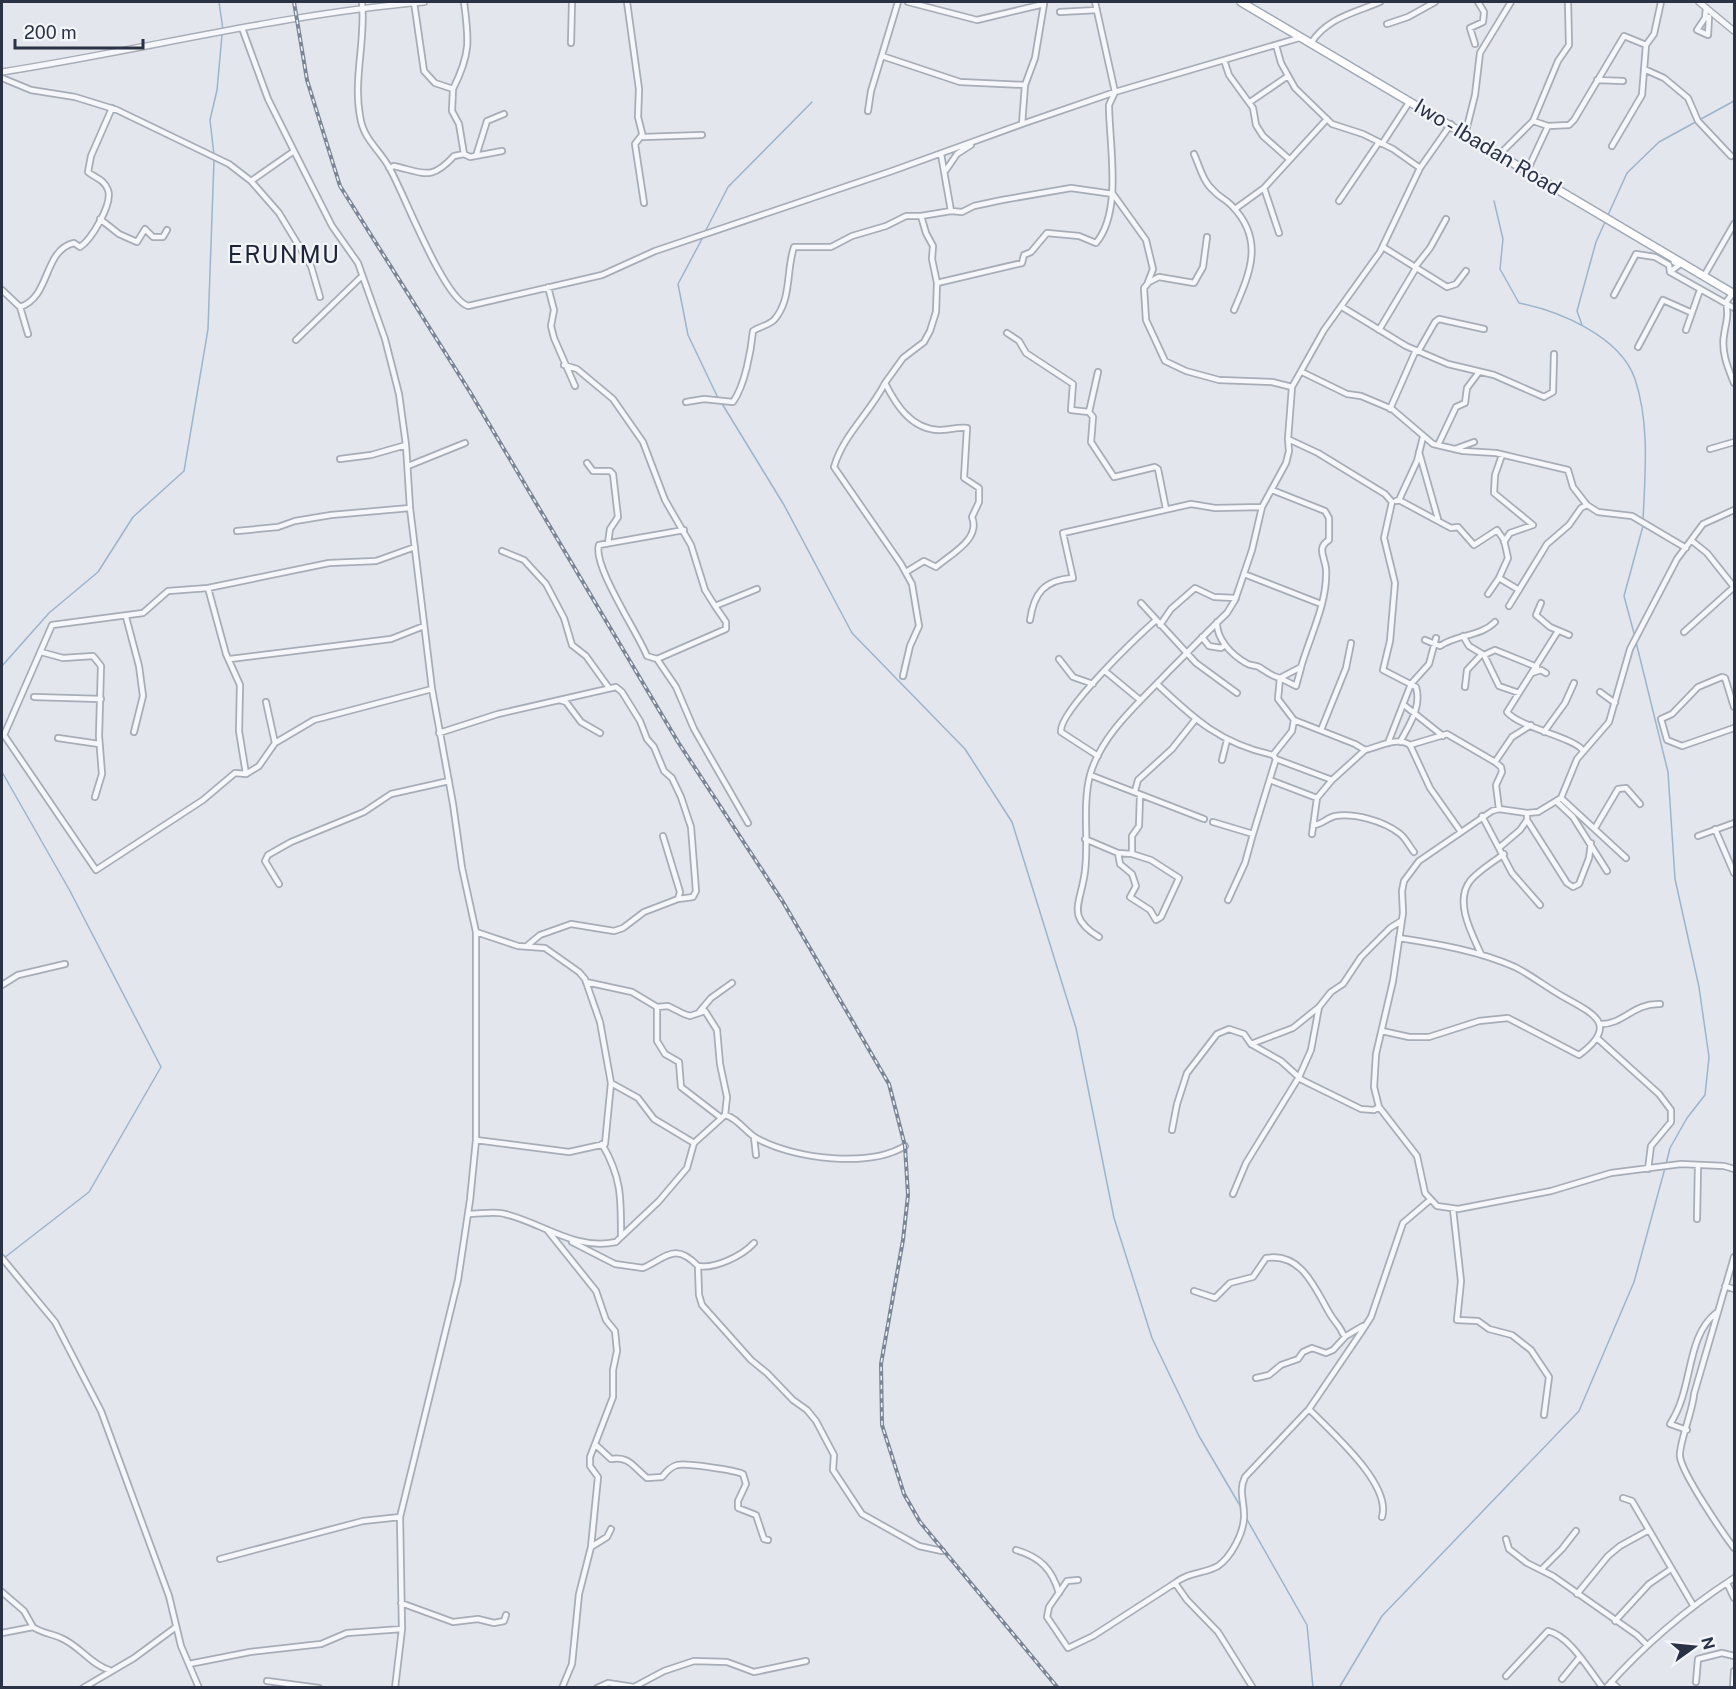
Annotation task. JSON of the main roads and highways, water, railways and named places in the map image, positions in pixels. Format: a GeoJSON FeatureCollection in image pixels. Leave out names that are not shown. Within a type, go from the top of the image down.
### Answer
{"type":"FeatureCollection","features":[{"type":"Feature","properties":{"kind":"main road","name":"Iwo - Ibadan Road"},"geometry":{"type":"LineString","coordinates":[[1241,2],[1299,38],[1451,124],[1465,135],[1599,212],[1734,294]]}},
{"type":"Feature","properties":{"kind":"waterway"},"geometry":{"type":"LineString","coordinates":[[219,2],[223,30]]}},
{"type":"Feature","properties":{"kind":"waterway"},"geometry":{"type":"LineString","coordinates":[[214,155],[210,120],[217,90],[222,35]]}},
{"type":"Feature","properties":{"kind":"waterway"},"geometry":{"type":"LineString","coordinates":[[1608,215],[1627,173],[1659,142],[1734,101]]}},
{"type":"Feature","properties":{"kind":"waterway"},"geometry":{"type":"LineString","coordinates":[[705,232],[728,187],[812,102]]}},
{"type":"Feature","properties":{"kind":"waterway"},"geometry":{"type":"LineString","coordinates":[[2,666],[49,613],[98,572],[133,517],[184,471],[208,329],[214,160]]}},
{"type":"Feature","properties":{"kind":"waterway"},"geometry":{"type":"LineString","coordinates":[[1494,201],[1503,239],[1500,269],[1519,303],[1569,319],[1602,338],[1616,350],[1635,379],[1645,431],[1643,521]]}},
{"type":"Feature","properties":{"kind":"waterway"},"geometry":{"type":"LineString","coordinates":[[1582,325],[1577,311],[1596,242],[1605,222]]}},
{"type":"Feature","properties":{"kind":"waterway"},"geometry":{"type":"LineString","coordinates":[[703,237],[678,284],[688,335],[718,398]]}},
{"type":"Feature","properties":{"kind":"waterway"},"geometry":{"type":"LineString","coordinates":[[721,402],[784,505],[852,633],[965,749],[1012,822],[1076,1028],[1114,1218],[1152,1338],[1199,1436],[1242,1509]]}},
{"type":"Feature","properties":{"kind":"waterway"},"geometry":{"type":"LineString","coordinates":[[1635,637],[1624,596],[1643,526]]}},
{"type":"Feature","properties":{"kind":"waterway"},"geometry":{"type":"LineString","coordinates":[[1636,642],[1668,772],[1675,879],[1699,987],[1709,1057],[1705,1095],[1687,1118],[1670,1148],[1666,1164]]}},
{"type":"Feature","properties":{"kind":"waterway"},"geometry":{"type":"LineString","coordinates":[[2,772],[70,891],[161,1067],[89,1192],[4,1258]]}},
{"type":"Feature","properties":{"kind":"waterway"},"geometry":{"type":"LineString","coordinates":[[1339,1688],[1382,1616],[1579,1411],[1634,1282],[1665,1168]]}},
{"type":"Feature","properties":{"kind":"waterway"},"geometry":{"type":"LineString","coordinates":[[1245,1516],[1307,1625],[1313,1688]]}},
{"type":"Feature","properties":{"kind":"railway"},"geometry":{"type":"LineString","coordinates":[[294,2],[307,80],[340,186],[470,392],[678,742],[783,902],[889,1084],[905,1146],[908,1195],[903,1240],[881,1364],[882,1425],[904,1494],[920,1522],[1058,1688]]}},
{"type":"Feature","properties":{"kind":"district","name":"ERUNMU"},"geometry":{"type":"Point","coordinates":[284,254]}}]}
